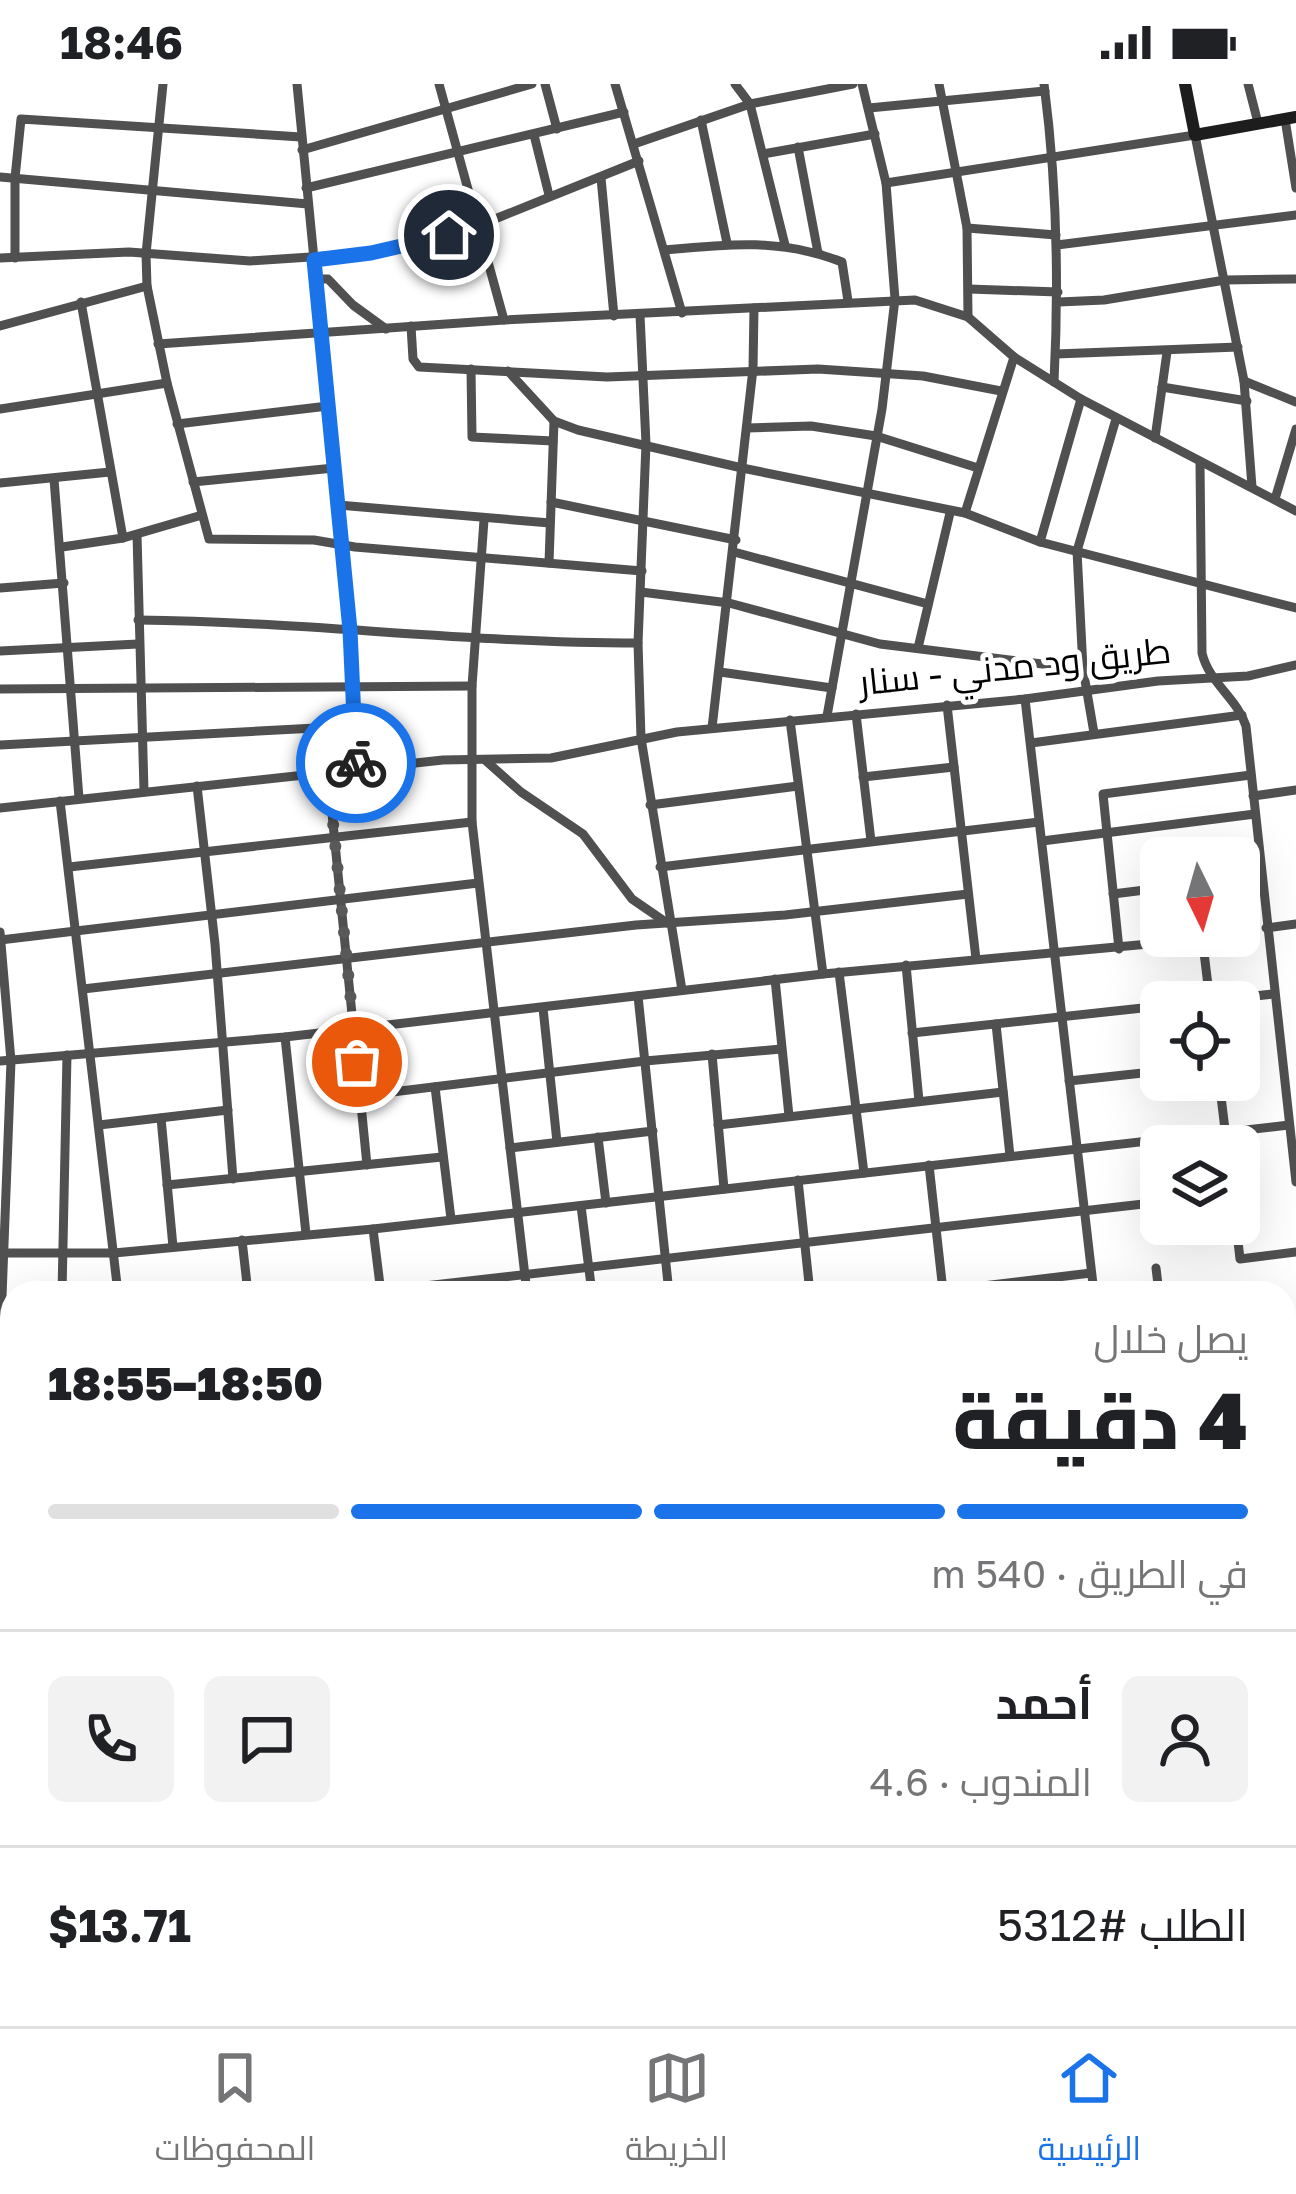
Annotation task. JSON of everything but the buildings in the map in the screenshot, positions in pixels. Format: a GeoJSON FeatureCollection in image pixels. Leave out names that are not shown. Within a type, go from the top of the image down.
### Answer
{"type":"FeatureCollection","features":[{"type":"Feature","properties":{"kind":"street"},"geometry":{"type":"LineString","coordinates":[[163,84],[147,286],[166,383],[206,536],[214,540],[342,542],[642,571]]}},
{"type":"Feature","properties":{"kind":"street"},"geometry":{"type":"LineString","coordinates":[[298,84],[350,630],[356,769]]}},
{"type":"Feature","properties":{"kind":"street"},"geometry":{"type":"LineString","coordinates":[[439,84],[505,320]]}},
{"type":"Feature","properties":{"kind":"street"},"geometry":{"type":"LineString","coordinates":[[302,150],[532,84]]}},
{"type":"Feature","properties":{"kind":"street"},"geometry":{"type":"LineString","coordinates":[[545,84],[557,129]]}},
{"type":"Feature","properties":{"kind":"street"},"geometry":{"type":"LineString","coordinates":[[615,84],[682,313]]}},
{"type":"Feature","properties":{"kind":"street"},"geometry":{"type":"LineString","coordinates":[[735,84],[750,104],[785,245]]}},
{"type":"Feature","properties":{"kind":"street"},"geometry":{"type":"LineString","coordinates":[[634,144],[750,104],[853,84]]}},
{"type":"Feature","properties":{"kind":"street","name":"طريق ود مدني - سنار"},"geometry":{"type":"LineString","coordinates":[[826,716],[876,436],[895,299],[886,183],[862,84]]}},
{"type":"Feature","properties":{"kind":"street"},"geometry":{"type":"LineString","coordinates":[[939,84],[967,228],[968,317]]}},
{"type":"Feature","properties":{"kind":"street"},"geometry":{"type":"LineString","coordinates":[[1186,84],[1244,381],[1252,487]]}},
{"type":"Feature","properties":{"kind":"street"},"geometry":{"type":"LineString","coordinates":[[1248,84],[1258,123]]}},
{"type":"Feature","properties":{"kind":"street"},"geometry":{"type":"LineString","coordinates":[[869,108],[1044,87],[1053,158],[1059,297],[1054,382]]}},
{"type":"Feature","properties":{"kind":"street"},"geometry":{"type":"LineString","coordinates":[[306,188],[624,112]]}},
{"type":"Feature","properties":{"kind":"street"},"geometry":{"type":"LineString","coordinates":[[886,183],[1290,118],[1296,188]]}},
{"type":"Feature","properties":{"kind":"street"},"geometry":{"type":"LineString","coordinates":[[15,258],[21,119],[301,136]]}},
{"type":"Feature","properties":{"kind":"street"},"geometry":{"type":"LineString","coordinates":[[701,120],[727,243]]}},
{"type":"Feature","properties":{"kind":"street"},"geometry":{"type":"LineString","coordinates":[[763,154],[875,134]]}},
{"type":"Feature","properties":{"kind":"street"},"geometry":{"type":"LineString","coordinates":[[534,135],[549,195]]}},
{"type":"Feature","properties":{"kind":"street"},"geometry":{"type":"LineString","coordinates":[[798,147],[818,254]]}},
{"type":"Feature","properties":{"kind":"street"},"geometry":{"type":"LineString","coordinates":[[0,258],[146,254],[314,260],[418,244],[480,225],[638,160]]}},
{"type":"Feature","properties":{"kind":"street"},"geometry":{"type":"LineString","coordinates":[[0,177],[308,204]]}},
{"type":"Feature","properties":{"kind":"street"},"geometry":{"type":"LineString","coordinates":[[601,178],[614,316]]}},
{"type":"Feature","properties":{"kind":"street"},"geometry":{"type":"LineString","coordinates":[[967,228],[1056,240],[1296,215]]}},
{"type":"Feature","properties":{"kind":"street"},"geometry":{"type":"LineString","coordinates":[[664,250],[727,243],[785,245],[818,254],[842,262],[848,302]]}},
{"type":"Feature","properties":{"kind":"street"},"geometry":{"type":"LineString","coordinates":[[315,279],[328,279],[353,305],[386,328]]}},
{"type":"Feature","properties":{"kind":"street"},"geometry":{"type":"LineString","coordinates":[[969,289],[1104,300],[1225,280],[1296,279]]}},
{"type":"Feature","properties":{"kind":"street"},"geometry":{"type":"LineString","coordinates":[[0,326],[147,286]]}},
{"type":"Feature","properties":{"kind":"street"},"geometry":{"type":"LineString","coordinates":[[158,344],[895,299],[933,304],[968,317],[1014,357],[1082,399],[1296,511]]}},
{"type":"Feature","properties":{"kind":"street"},"geometry":{"type":"LineString","coordinates":[[81,302],[123,538]]}},
{"type":"Feature","properties":{"kind":"street"},"geometry":{"type":"LineString","coordinates":[[712,728],[753,368],[754,308]]}},
{"type":"Feature","properties":{"kind":"street"},"geometry":{"type":"LineString","coordinates":[[640,315],[646,444],[638,643],[641,738],[682,990]]}},
{"type":"Feature","properties":{"kind":"street"},"geometry":{"type":"LineString","coordinates":[[411,326],[415,365],[644,376],[753,368],[942,378],[1001,391]]}},
{"type":"Feature","properties":{"kind":"street"},"geometry":{"type":"LineString","coordinates":[[1056,354],[1238,347]]}},
{"type":"Feature","properties":{"kind":"street"},"geometry":{"type":"LineString","coordinates":[[1155,438],[1167,352]]}},
{"type":"Feature","properties":{"kind":"street"},"geometry":{"type":"LineString","coordinates":[[965,513],[1014,357]]}},
{"type":"Feature","properties":{"kind":"street"},"geometry":{"type":"LineString","coordinates":[[471,369],[472,436],[554,441]]}},
{"type":"Feature","properties":{"kind":"street"},"geometry":{"type":"LineString","coordinates":[[508,370],[554,421],[549,563]]}},
{"type":"Feature","properties":{"kind":"street"},"geometry":{"type":"LineString","coordinates":[[1244,381],[1296,402]]}},
{"type":"Feature","properties":{"kind":"street"},"geometry":{"type":"LineString","coordinates":[[0,409],[166,383]]}},
{"type":"Feature","properties":{"kind":"street"},"geometry":{"type":"LineString","coordinates":[[1162,387],[1247,401]]}},
{"type":"Feature","properties":{"kind":"street"},"geometry":{"type":"LineString","coordinates":[[1040,542],[1082,399]]}},
{"type":"Feature","properties":{"kind":"street"},"geometry":{"type":"LineString","coordinates":[[178,424],[328,406]]}},
{"type":"Feature","properties":{"kind":"street"},"geometry":{"type":"LineString","coordinates":[[1094,733],[1083,669],[1077,551],[1116,418]]}},
{"type":"Feature","properties":{"kind":"street","name":"طريق ود مدني - سنار"},"geometry":{"type":"LineString","coordinates":[[554,421],[742,468],[965,513],[1040,542],[1296,608]]}},
{"type":"Feature","properties":{"kind":"street"},"geometry":{"type":"LineString","coordinates":[[747,428],[811,426],[876,436],[978,469]]}},
{"type":"Feature","properties":{"kind":"street"},"geometry":{"type":"LineString","coordinates":[[1275,499],[1296,429]]}},
{"type":"Feature","properties":{"kind":"street","name":"طريق ود مدني - سنار"},"geometry":{"type":"LineString","coordinates":[[1200,462],[1202,653],[1210,676]]}},
{"type":"Feature","properties":{"kind":"street"},"geometry":{"type":"LineString","coordinates":[[194,482],[334,468]]}},
{"type":"Feature","properties":{"kind":"street"},"geometry":{"type":"LineString","coordinates":[[0,484],[110,472]]}},
{"type":"Feature","properties":{"kind":"street"},"geometry":{"type":"LineString","coordinates":[[55,478],[79,798]]}},
{"type":"Feature","properties":{"kind":"street","name":"طريق ود مدني - سنار"},"geometry":{"type":"LineString","coordinates":[[551,502],[644,520],[851,586],[928,604]]}},
{"type":"Feature","properties":{"kind":"street"},"geometry":{"type":"LineString","coordinates":[[338,506],[550,523]]}},
{"type":"Feature","properties":{"kind":"street","name":"طريق ود مدني - سنار"},"geometry":{"type":"LineString","coordinates":[[918,648],[950,513]]}},
{"type":"Feature","properties":{"kind":"street"},"geometry":{"type":"LineString","coordinates":[[62,547],[137,535],[202,515]]}},
{"type":"Feature","properties":{"kind":"street"},"geometry":{"type":"LineString","coordinates":[[484,520],[472,686],[472,822],[525,1281]]}},
{"type":"Feature","properties":{"kind":"street"},"geometry":{"type":"LineString","coordinates":[[137,535],[144,791]]}},
{"type":"Feature","properties":{"kind":"street"},"geometry":{"type":"LineString","coordinates":[[0,588],[64,583]]}},
{"type":"Feature","properties":{"kind":"street","name":"طريق ود مدني - سنار"},"geometry":{"type":"LineString","coordinates":[[641,592],[729,603],[842,637],[1083,669]]}},
{"type":"Feature","properties":{"kind":"street"},"geometry":{"type":"LineString","coordinates":[[138,620],[243,621],[638,643]]}},
{"type":"Feature","properties":{"kind":"street"},"geometry":{"type":"LineString","coordinates":[[0,650],[139,644]]}},
{"type":"Feature","properties":{"kind":"street","name":"طريق ود مدني - سنار"},"geometry":{"type":"LineString","coordinates":[[0,808],[356,769],[551,758],[712,728],[1025,699],[1086,688],[1248,676],[1296,665]]}},
{"type":"Feature","properties":{"kind":"street","name":"طريق ود مدني - سنار"},"geometry":{"type":"LineString","coordinates":[[720,672],[832,688]]}},
{"type":"Feature","properties":{"kind":"street"},"geometry":{"type":"LineString","coordinates":[[1210,676],[1243,715],[1296,1182]]}},
{"type":"Feature","properties":{"kind":"street"},"geometry":{"type":"LineString","coordinates":[[0,688],[472,686]]}},
{"type":"Feature","properties":{"kind":"street"},"geometry":{"type":"LineString","coordinates":[[1025,699],[1092,1281]]}},
{"type":"Feature","properties":{"kind":"street"},"geometry":{"type":"LineString","coordinates":[[947,705],[976,958]]}},
{"type":"Feature","properties":{"kind":"street"},"geometry":{"type":"LineString","coordinates":[[856,714],[871,841]]}},
{"type":"Feature","properties":{"kind":"street"},"geometry":{"type":"LineString","coordinates":[[1031,743],[1243,715]]}},
{"type":"Feature","properties":{"kind":"street"},"geometry":{"type":"LineString","coordinates":[[790,720],[823,974]]}},
{"type":"Feature","properties":{"kind":"street"},"geometry":{"type":"LineString","coordinates":[[0,745],[354,726]]}},
{"type":"Feature","properties":{"kind":"street"},"geometry":{"type":"LineString","coordinates":[[486,761],[521,793],[583,834],[632,898],[670,924]]}},
{"type":"Feature","properties":{"kind":"street"},"geometry":{"type":"LineString","coordinates":[[863,777],[954,767]]}},
{"type":"Feature","properties":{"kind":"street"},"geometry":{"type":"LineString","coordinates":[[328,773],[367,1165]]}},
{"type":"Feature","properties":{"kind":"street"},"geometry":{"type":"LineString","coordinates":[[1119,949],[1103,794],[1251,776]]}},
{"type":"Feature","properties":{"kind":"street"},"geometry":{"type":"LineString","coordinates":[[197,786],[233,1178]]}},
{"type":"Feature","properties":{"kind":"street"},"geometry":{"type":"LineString","coordinates":[[650,806],[798,786]]}},
{"type":"Feature","properties":{"kind":"street"},"geometry":{"type":"LineString","coordinates":[[1253,796],[1296,790]]}},
{"type":"Feature","properties":{"kind":"street"},"geometry":{"type":"LineString","coordinates":[[60,801],[117,1281]]}},
{"type":"Feature","properties":{"kind":"street"},"geometry":{"type":"LineString","coordinates":[[1042,841],[1255,814]]}},
{"type":"Feature","properties":{"kind":"street"},"geometry":{"type":"LineString","coordinates":[[69,868],[472,822]]}},
{"type":"Feature","properties":{"kind":"street"},"geometry":{"type":"LineString","coordinates":[[660,867],[1040,822]]}},
{"type":"Feature","properties":{"kind":"street"},"geometry":{"type":"LineString","coordinates":[[478,883],[0,937],[5,1061],[1,1253],[114,1253],[373,1229],[1140,1141]]}},
{"type":"Feature","properties":{"kind":"street"},"geometry":{"type":"LineString","coordinates":[[1113,894],[1140,891]]}},
{"type":"Feature","properties":{"kind":"street"},"geometry":{"type":"LineString","coordinates":[[83,989],[968,894]]}},
{"type":"Feature","properties":{"kind":"street"},"geometry":{"type":"LineString","coordinates":[[1266,928],[1296,924]]}},
{"type":"Feature","properties":{"kind":"street"},"geometry":{"type":"LineString","coordinates":[[5,1061],[285,1037],[906,965],[1140,946]]}},
{"type":"Feature","properties":{"kind":"street"},"geometry":{"type":"LineString","coordinates":[[906,965],[920,1102]]}},
{"type":"Feature","properties":{"kind":"street"},"geometry":{"type":"LineString","coordinates":[[839,973],[864,1173]]}},
{"type":"Feature","properties":{"kind":"street"},"geometry":{"type":"LineString","coordinates":[[775,979],[789,1116]]}},
{"type":"Feature","properties":{"kind":"street"},"geometry":{"type":"LineString","coordinates":[[1260,996],[1274,994]]}},
{"type":"Feature","properties":{"kind":"street"},"geometry":{"type":"LineString","coordinates":[[638,996],[668,1281]]}},
{"type":"Feature","properties":{"kind":"street"},"geometry":{"type":"LineString","coordinates":[[543,1007],[557,1142]]}},
{"type":"Feature","properties":{"kind":"street"},"geometry":{"type":"LineString","coordinates":[[912,1033],[1140,1008]]}},
{"type":"Feature","properties":{"kind":"street"},"geometry":{"type":"LineString","coordinates":[[996,1024],[1010,1156]]}},
{"type":"Feature","properties":{"kind":"street"},"geometry":{"type":"LineString","coordinates":[[285,1037],[307,1234]]}},
{"type":"Feature","properties":{"kind":"street"},"geometry":{"type":"LineString","coordinates":[[360,1096],[781,1049]]}},
{"type":"Feature","properties":{"kind":"street"},"geometry":{"type":"LineString","coordinates":[[1281,1054],[1296,1052]]}},
{"type":"Feature","properties":{"kind":"street"},"geometry":{"type":"LineString","coordinates":[[712,1054],[724,1189]]}},
{"type":"Feature","properties":{"kind":"street"},"geometry":{"type":"LineString","coordinates":[[62,1281],[68,1055]]}},
{"type":"Feature","properties":{"kind":"street"},"geometry":{"type":"LineString","coordinates":[[1069,1081],[1140,1073]]}},
{"type":"Feature","properties":{"kind":"street"},"geometry":{"type":"LineString","coordinates":[[435,1087],[451,1220]]}},
{"type":"Feature","properties":{"kind":"street"},"geometry":{"type":"LineString","coordinates":[[718,1125],[1003,1092]]}},
{"type":"Feature","properties":{"kind":"street"},"geometry":{"type":"LineString","coordinates":[[99,1125],[228,1110]]}},
{"type":"Feature","properties":{"kind":"street"},"geometry":{"type":"LineString","coordinates":[[160,1118],[173,1247]]}},
{"type":"Feature","properties":{"kind":"street"},"geometry":{"type":"LineString","coordinates":[[1260,1128],[1289,1125]]}},
{"type":"Feature","properties":{"kind":"street"},"geometry":{"type":"LineString","coordinates":[[510,1148],[653,1131]]}},
{"type":"Feature","properties":{"kind":"street"},"geometry":{"type":"LineString","coordinates":[[598,1137],[606,1203]]}},
{"type":"Feature","properties":{"kind":"street"},"geometry":{"type":"LineString","coordinates":[[167,1185],[442,1157]]}},
{"type":"Feature","properties":{"kind":"street"},"geometry":{"type":"LineString","coordinates":[[929,1165],[942,1281]]}},
{"type":"Feature","properties":{"kind":"street"},"geometry":{"type":"LineString","coordinates":[[798,1180],[808,1281]]}},
{"type":"Feature","properties":{"kind":"street"},"geometry":{"type":"LineString","coordinates":[[468,1281],[1140,1204]]}},
{"type":"Feature","properties":{"kind":"street"},"geometry":{"type":"LineString","coordinates":[[580,1206],[591,1281]]}},
{"type":"Feature","properties":{"kind":"street"},"geometry":{"type":"LineString","coordinates":[[373,1229],[380,1281]]}},
{"type":"Feature","properties":{"kind":"street"},"geometry":{"type":"LineString","coordinates":[[242,1240],[247,1281]]}},
{"type":"Feature","properties":{"kind":"street"},"geometry":{"type":"LineString","coordinates":[[1238,1245],[1240,1259],[1296,1252]]}},
{"type":"Feature","properties":{"kind":"street"},"geometry":{"type":"LineString","coordinates":[[1156,1268],[1158,1281]]}},
{"type":"Feature","properties":{"kind":"street"},"geometry":{"type":"LineString","coordinates":[[1029,1281],[1091,1273]]}},
{"type":"Feature","properties":{"kind":"way so far"},"geometry":{"type":"LineString","coordinates":[[356,763],[356,769],[328,773],[357,1062]]}},
{"type":"Feature","properties":{"kind":"route"},"geometry":{"type":"LineString","coordinates":[[356,763],[350,630],[314,260],[449,235]]}}]}
